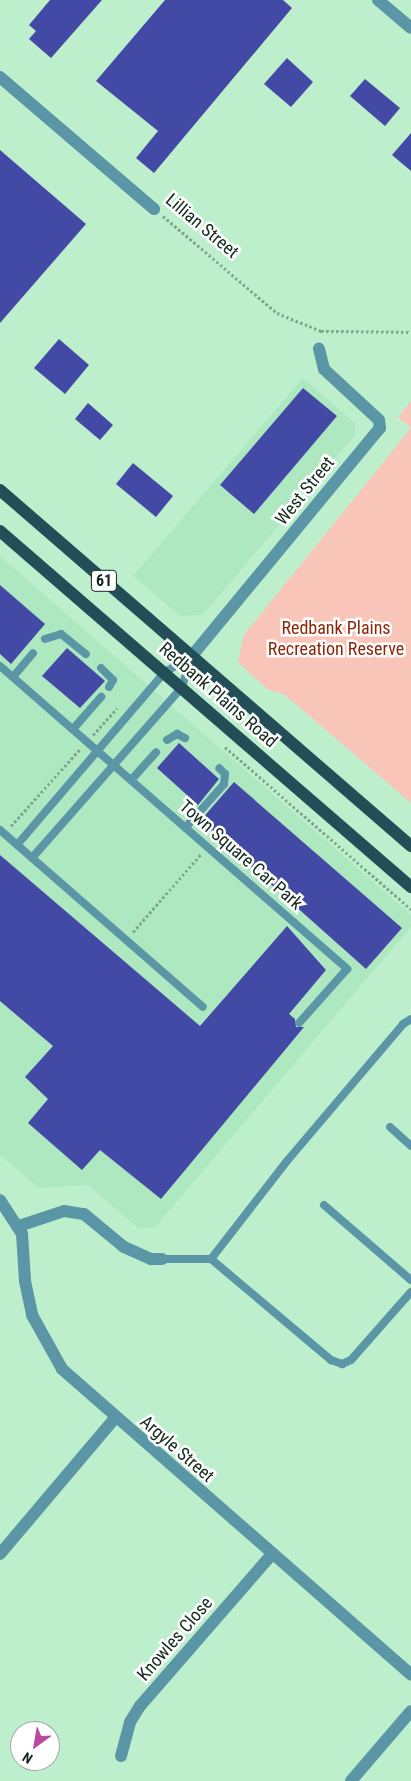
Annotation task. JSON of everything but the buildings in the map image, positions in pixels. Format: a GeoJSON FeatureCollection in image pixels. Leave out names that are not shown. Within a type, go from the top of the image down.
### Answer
{"type":"FeatureCollection","features":[{"type":"Feature","properties":{"kind":"main road","name":"Redbank Plains Road"},"geometry":{"type":"LineString","coordinates":[[0,490],[411,846]]}},
{"type":"Feature","properties":{"kind":"main road","name":"Redbank Plains Road"},"geometry":{"type":"LineString","coordinates":[[0,531],[411,887]]}},
{"type":"Feature","properties":{"kind":"street"},"geometry":{"type":"LineString","coordinates":[[378,0],[411,28]]}},
{"type":"Feature","properties":{"kind":"street","name":"Lillian Street"},"geometry":{"type":"LineString","coordinates":[[0,77],[154,209]]}},
{"type":"Feature","properties":{"kind":"street","name":"West Street"},"geometry":{"type":"LineString","coordinates":[[191,657],[380,428],[379,420],[324,369],[319,349]]}},
{"type":"Feature","properties":{"kind":"street","name":"Argyle Street"},"geometry":{"type":"LineString","coordinates":[[0,1200],[19,1226],[28,1303],[38,1329],[62,1369],[115,1418],[411,1675]]}},
{"type":"Feature","properties":{"kind":"street"},"geometry":{"type":"LineString","coordinates":[[19,1226],[64,1211],[84,1214],[124,1246],[151,1259],[162,1259]]}},
{"type":"Feature","properties":{"kind":"street"},"geometry":{"type":"LineString","coordinates":[[0,1554],[115,1418]]}},
{"type":"Feature","properties":{"kind":"street","name":"Knowles Close"},"geometry":{"type":"LineString","coordinates":[[121,1756],[130,1722],[140,1706],[272,1554]]}},
{"type":"Feature","properties":{"kind":"street"},"geometry":{"type":"LineString","coordinates":[[351,1781],[411,1711]]}},
{"type":"Feature","properties":{"kind":"lane"},"geometry":{"type":"LineString","coordinates":[[45,639],[62,634],[86,654]]}},
{"type":"Feature","properties":{"kind":"lane"},"geometry":{"type":"LineString","coordinates":[[13,677],[33,653]]}},
{"type":"Feature","properties":{"kind":"lane"},"geometry":{"type":"LineString","coordinates":[[17,845],[165,672],[191,657]]}},
{"type":"Feature","properties":{"kind":"lane"},"geometry":{"type":"LineString","coordinates":[[32,858],[182,687],[191,657]]}},
{"type":"Feature","properties":{"kind":"lane","name":"Town Square Car Park"},"geometry":{"type":"LineString","coordinates":[[0,666],[348,969],[299,1023]]}},
{"type":"Feature","properties":{"kind":"lane"},"geometry":{"type":"LineString","coordinates":[[101,668],[113,680],[109,688]]}},
{"type":"Feature","properties":{"kind":"lane"},"geometry":{"type":"LineString","coordinates":[[73,729],[101,697]]}},
{"type":"Feature","properties":{"kind":"lane"},"geometry":{"type":"LineString","coordinates":[[167,740],[177,734],[185,738]]}},
{"type":"Feature","properties":{"kind":"lane"},"geometry":{"type":"LineString","coordinates":[[132,780],[156,752]]}},
{"type":"Feature","properties":{"kind":"lane"},"geometry":{"type":"LineString","coordinates":[[186,827],[224,784],[225,774],[219,768]]}},
{"type":"Feature","properties":{"kind":"lane"},"geometry":{"type":"LineString","coordinates":[[2,832],[203,1007]]}},
{"type":"Feature","properties":{"kind":"lane"},"geometry":{"type":"LineString","coordinates":[[211,1259],[287,1161],[403,1024],[411,1019]]}},
{"type":"Feature","properties":{"kind":"lane"},"geometry":{"type":"LineString","coordinates":[[390,1127],[411,1146]]}},
{"type":"Feature","properties":{"kind":"lane"},"geometry":{"type":"LineString","coordinates":[[324,1205],[411,1280]]}},
{"type":"Feature","properties":{"kind":"lane"},"geometry":{"type":"LineString","coordinates":[[162,1259],[211,1259],[331,1360],[342,1364],[351,1360],[411,1292]]}},
{"type":"Feature","properties":{"kind":"path","name":"Lillian Street"},"geometry":{"type":"LineString","coordinates":[[154,209],[277,312],[321,331],[411,332]]}},
{"type":"Feature","properties":{"kind":"path"},"geometry":{"type":"LineString","coordinates":[[2,832],[119,705]]}},
{"type":"Feature","properties":{"kind":"path"},"geometry":{"type":"LineString","coordinates":[[126,940],[208,846]]}},
{"type":"Feature","properties":{"kind":"shaded area"},"geometry":{"type":"Polygon","coordinates":[[[303,378],[355,423],[355,435],[203,615],[180,616],[133,576],[303,378]]]}},
{"type":"Feature","properties":{"kind":"shaded area"},"geometry":{"type":"Polygon","coordinates":[[[0,556],[411,915],[411,927],[155,1227],[139,1229],[88,1185],[39,1188],[0,1155],[0,556]]]}},
{"type":"Feature","properties":{"kind":"green space"},"geometry":{"type":"Polygon","coordinates":[[[411,401],[411,428],[398,417],[411,401]]]}},
{"type":"Feature","properties":{"kind":"green space","name":"Redbank Plains Recreation Reserve"},"geometry":{"type":"Polygon","coordinates":[[[411,428],[411,803],[285,695],[267,689],[238,662],[244,635],[411,428]]]}}]}
